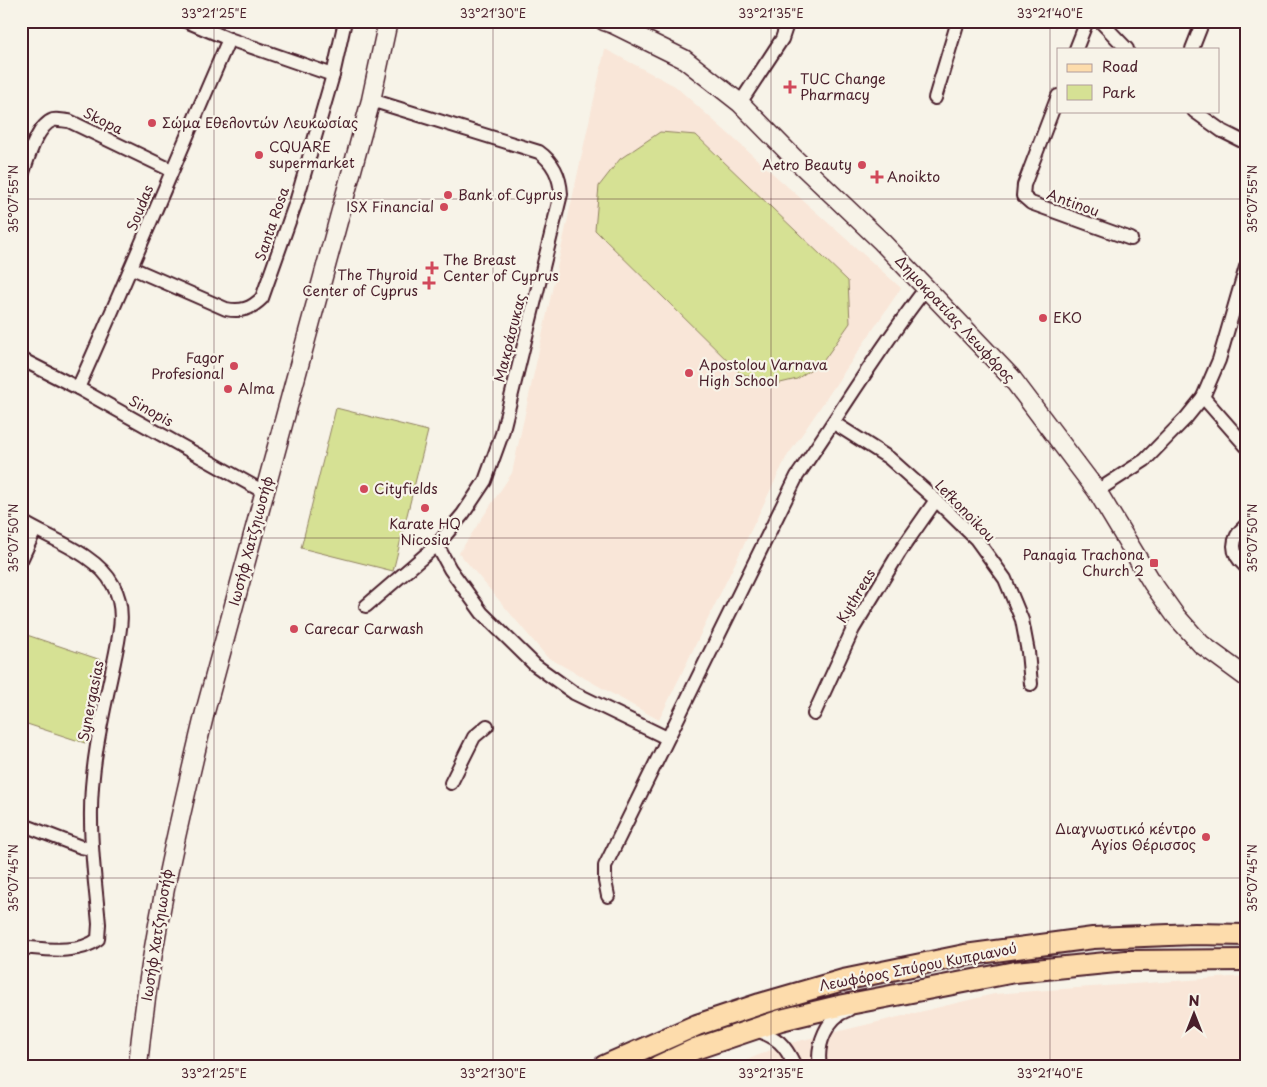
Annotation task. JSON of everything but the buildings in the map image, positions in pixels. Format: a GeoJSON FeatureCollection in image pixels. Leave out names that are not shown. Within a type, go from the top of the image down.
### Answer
{"type":"FeatureCollection","features":[{"type":"Feature","properties":{"kind":"main road","name":"Ιωσήφ Χατζηιωσήφ"},"geometry":{"type":"LineString","coordinates":[[138,1066],[154,946],[169,863],[205,712],[371,100],[388,21]]}},
{"type":"Feature","properties":{"kind":"main road","name":"Δημοκρατίας Λεωφόρος"},"geometry":{"type":"LineString","coordinates":[[604,21],[684,59],[740,103],[794,158],[882,242],[1011,377],[1097,491],[1174,616],[1205,647],[1246,677]]}},
{"type":"Feature","properties":{"kind":"main road","name":"Λεωφόρος Σπύρου Κυπριανού"},"geometry":{"type":"LineString","coordinates":[[604,1066],[697,1025],[760,1004],[843,980],[965,955],[1094,938],[1178,934],[1246,934]]}},
{"type":"Feature","properties":{"kind":"main road","name":"Λεωφόρος Σπύρου Κυπριανού"},"geometry":{"type":"LineString","coordinates":[[658,1066],[695,1050],[754,1029],[831,1008],[1015,972],[1126,961],[1246,960]]}},
{"type":"Feature","properties":{"kind":"street"},"geometry":{"type":"LineString","coordinates":[[186,21],[229,39],[333,75]]}},
{"type":"Feature","properties":{"kind":"street","name":"Santa Rosa"},"geometry":{"type":"LineString","coordinates":[[132,268],[226,309],[241,311],[255,306],[262,298],[297,199],[333,75],[345,21]]}},
{"type":"Feature","properties":{"kind":"street"},"geometry":{"type":"LineString","coordinates":[[740,103],[782,39],[788,21]]}},
{"type":"Feature","properties":{"kind":"street"},"geometry":{"type":"LineString","coordinates":[[935,98],[958,21]]}},
{"type":"Feature","properties":{"kind":"street"},"geometry":{"type":"LineString","coordinates":[[1076,48],[1087,21]]}},
{"type":"Feature","properties":{"kind":"street"},"geometry":{"type":"LineString","coordinates":[[1100,21],[1126,48]]}},
{"type":"Feature","properties":{"kind":"street"},"geometry":{"type":"LineString","coordinates":[[1192,48],[1203,21]]}},
{"type":"Feature","properties":{"kind":"street","name":"Soudas"},"geometry":{"type":"LineString","coordinates":[[78,388],[132,268],[171,170],[229,39]]}},
{"type":"Feature","properties":{"kind":"street","name":"Antinou"},"geometry":{"type":"LineString","coordinates":[[1057,99],[1024,185],[1023,196],[1032,203],[1131,239]]}},
{"type":"Feature","properties":{"kind":"street","name":"Μακράσυκας"},"geometry":{"type":"LineString","coordinates":[[366,606],[437,545],[476,497],[493,464],[560,202],[561,187],[557,173],[552,165],[538,152],[371,100]]}},
{"type":"Feature","properties":{"kind":"street"},"geometry":{"type":"LineString","coordinates":[[1195,112],[1222,131],[1246,143]]}},
{"type":"Feature","properties":{"kind":"street","name":"Skopa"},"geometry":{"type":"LineString","coordinates":[[21,178],[37,136],[44,126],[54,120],[69,121],[171,170]]}},
{"type":"Feature","properties":{"kind":"street"},"geometry":{"type":"LineString","coordinates":[[1097,491],[1145,460],[1186,418],[1203,397],[1219,360],[1246,267]]}},
{"type":"Feature","properties":{"kind":"street"},"geometry":{"type":"LineString","coordinates":[[608,896],[604,866],[796,476],[834,423],[895,327],[926,288]]}},
{"type":"Feature","properties":{"kind":"street","name":"Sinopis"},"geometry":{"type":"LineString","coordinates":[[21,359],[78,388],[264,492]]}},
{"type":"Feature","properties":{"kind":"street"},"geometry":{"type":"LineString","coordinates":[[1203,397],[1246,446]]}},
{"type":"Feature","properties":{"kind":"street","name":"Lefkonoikou"},"geometry":{"type":"LineString","coordinates":[[834,423],[889,458],[976,539],[1005,579],[1022,620],[1031,684]]}},
{"type":"Feature","properties":{"kind":"street","name":"Kythreas"},"geometry":{"type":"LineString","coordinates":[[814,714],[853,629],[899,553],[936,500]]}},
{"type":"Feature","properties":{"kind":"street","name":"Synergasias"},"geometry":{"type":"LineString","coordinates":[[21,521],[82,555],[101,569],[112,582],[121,605],[121,625],[96,754],[91,817],[98,939],[92,944],[75,948],[21,947]]}},
{"type":"Feature","properties":{"kind":"street"},"geometry":{"type":"LineString","coordinates":[[1246,525],[1240,530],[1234,541],[1234,552],[1246,567]]}},
{"type":"Feature","properties":{"kind":"street"},"geometry":{"type":"LineString","coordinates":[[21,560],[35,530]]}},
{"type":"Feature","properties":{"kind":"street"},"geometry":{"type":"LineString","coordinates":[[437,545],[450,569],[482,612],[535,665],[574,693],[667,738]]}},
{"type":"Feature","properties":{"kind":"street"},"geometry":{"type":"LineString","coordinates":[[451,783],[474,737],[487,726]]}},
{"type":"Feature","properties":{"kind":"street"},"geometry":{"type":"LineString","coordinates":[[21,824],[81,847],[92,849]]}},
{"type":"Feature","properties":{"kind":"street"},"geometry":{"type":"LineString","coordinates":[[820,1066],[819,1053],[822,1040],[832,1020],[842,1012],[881,998]]}},
{"type":"Feature","properties":{"kind":"street"},"geometry":{"type":"LineString","coordinates":[[754,1029],[770,1035],[779,1041],[786,1048],[795,1066]]}},
{"type":"Feature","properties":{"kind":"shaded area","name":"Apostolou Varnava High School"},"geometry":{"type":"Polygon","coordinates":[[[605,49],[675,86],[901,288],[786,458],[659,720],[547,657],[459,553],[512,473],[605,49]]]}},
{"type":"Feature","properties":{"kind":"shaded area"},"geometry":{"type":"Polygon","coordinates":[[[1246,976],[1246,1066],[733,1066],[782,1045],[994,994],[1246,976]]]}},
{"type":"Feature","properties":{"kind":"green space"},"geometry":{"type":"Polygon","coordinates":[[[660,132],[696,135],[848,281],[850,323],[824,360],[797,379],[772,385],[740,373],[595,230],[599,186],[620,159],[660,132]]]}},
{"type":"Feature","properties":{"kind":"green space","name":"Cityfields"},"geometry":{"type":"Polygon","coordinates":[[[336,408],[428,431],[393,571],[301,548],[336,408]]]}},
{"type":"Feature","properties":{"kind":"green space"},"geometry":{"type":"Polygon","coordinates":[[[21,633],[101,660],[94,688],[85,743],[21,722],[21,633]]]}},
{"type":"Feature","properties":{"kind":"place","name":"TUC Change Pharmacy"},"geometry":{"type":"Point","coordinates":[790,87]}},
{"type":"Feature","properties":{"kind":"place","name":"Σώμα Εθελοντών Λευκωσίας"},"geometry":{"type":"Point","coordinates":[152,123]}},
{"type":"Feature","properties":{"kind":"place","name":"CQUARE supermarket"},"geometry":{"type":"Point","coordinates":[259,155]}},
{"type":"Feature","properties":{"kind":"place","name":"Aetro Beauty"},"geometry":{"type":"Point","coordinates":[862,165]}},
{"type":"Feature","properties":{"kind":"place","name":"Anoikto"},"geometry":{"type":"Point","coordinates":[877,177]}},
{"type":"Feature","properties":{"kind":"place","name":"Bank of Cyprus"},"geometry":{"type":"Point","coordinates":[448,195]}},
{"type":"Feature","properties":{"kind":"place","name":"ISX Financial"},"geometry":{"type":"Point","coordinates":[444,207]}},
{"type":"Feature","properties":{"kind":"place","name":"The Breast Center of Cyprus"},"geometry":{"type":"Point","coordinates":[432,268]}},
{"type":"Feature","properties":{"kind":"place","name":"The Thyroid Center of Cyprus"},"geometry":{"type":"Point","coordinates":[429,283]}},
{"type":"Feature","properties":{"kind":"place","name":"EKO"},"geometry":{"type":"Point","coordinates":[1043,318]}},
{"type":"Feature","properties":{"kind":"place","name":"Fagor Profesional"},"geometry":{"type":"Point","coordinates":[234,366]}},
{"type":"Feature","properties":{"kind":"place","name":"Apostolou Varnava High School"},"geometry":{"type":"Point","coordinates":[689,373]}},
{"type":"Feature","properties":{"kind":"place","name":"Alma"},"geometry":{"type":"Point","coordinates":[228,389]}},
{"type":"Feature","properties":{"kind":"place","name":"Cityfields"},"geometry":{"type":"Point","coordinates":[364,489]}},
{"type":"Feature","properties":{"kind":"place","name":"Karate HQ Nicosia"},"geometry":{"type":"Point","coordinates":[425,508]}},
{"type":"Feature","properties":{"kind":"place","name":"Panagia Trachona Church 2"},"geometry":{"type":"Point","coordinates":[1154,563]}},
{"type":"Feature","properties":{"kind":"place","name":"Carecar Carwash"},"geometry":{"type":"Point","coordinates":[294,629]}},
{"type":"Feature","properties":{"kind":"place","name":"Διαγνωστικό κέντρο Αγios Θέρισσος"},"geometry":{"type":"Point","coordinates":[1206,837]}}]}
